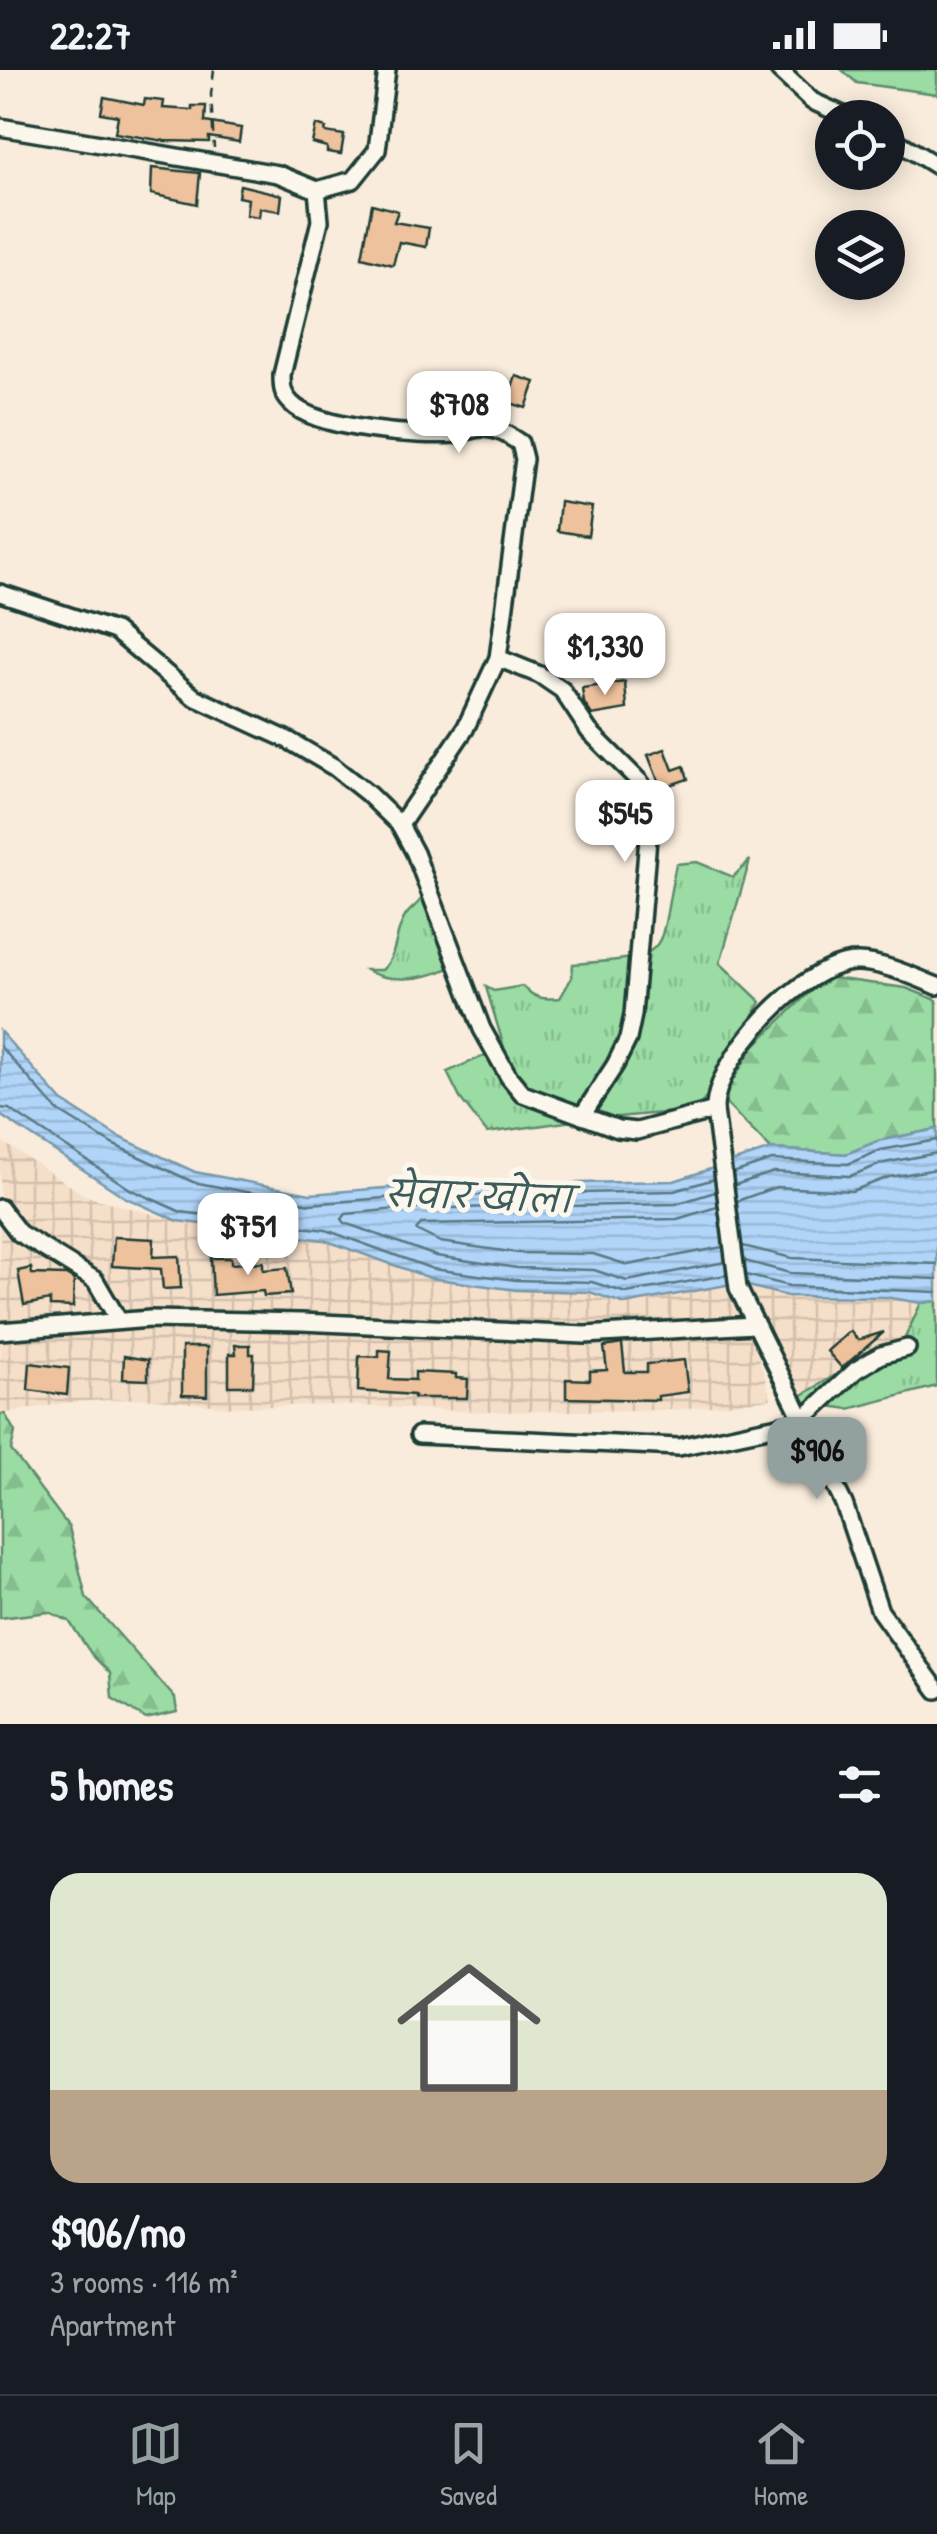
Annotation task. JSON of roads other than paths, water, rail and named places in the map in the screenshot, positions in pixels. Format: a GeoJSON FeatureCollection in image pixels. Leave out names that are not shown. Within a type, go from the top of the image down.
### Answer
{"type":"FeatureCollection","features":[{"type":"Feature","properties":{"kind":"street"},"geometry":{"type":"LineString","coordinates":[[0,128],[278,174],[318,190],[354,180],[377,150],[387,70]]}},
{"type":"Feature","properties":{"kind":"street"},"geometry":{"type":"LineString","coordinates":[[779,70],[815,101]]}},
{"type":"Feature","properties":{"kind":"street"},"geometry":{"type":"LineString","coordinates":[[905,146],[937,166]]}},
{"type":"Feature","properties":{"kind":"street"},"geometry":{"type":"LineString","coordinates":[[318,190],[320,221],[286,358],[282,391],[292,405],[308,416],[378,431],[458,434],[478,427],[498,430],[520,442],[524,459],[498,658],[465,729],[400,825]]}},
{"type":"Feature","properties":{"kind":"street"},"geometry":{"type":"LineString","coordinates":[[0,593],[115,630],[194,697],[288,740],[334,767],[400,825],[429,882],[482,1029],[508,1077],[524,1094],[618,1130],[638,1132],[714,1110]]}},
{"type":"Feature","properties":{"kind":"street"},"geometry":{"type":"LineString","coordinates":[[498,658],[540,674],[562,690],[589,731],[640,782],[651,803],[628,1039],[582,1116]]}},
{"type":"Feature","properties":{"kind":"street"},"geometry":{"type":"LineString","coordinates":[[937,986],[904,973],[855,962],[796,986],[739,1049],[718,1086],[714,1110],[738,1288],[844,1504],[880,1611],[937,1690]]}},
{"type":"Feature","properties":{"kind":"street"},"geometry":{"type":"LineString","coordinates":[[0,1208],[19,1233],[95,1280],[119,1321]]}},
{"type":"Feature","properties":{"kind":"street"},"geometry":{"type":"LineString","coordinates":[[0,1331],[119,1321],[301,1322],[586,1335],[754,1325]]}},
{"type":"Feature","properties":{"kind":"street"},"geometry":{"type":"LineString","coordinates":[[419,1435],[679,1447],[801,1421],[856,1370],[881,1355],[907,1348]]}},
{"type":"Feature","properties":{"kind":"water","name":"सेवार खोला"},"geometry":{"type":"Polygon","coordinates":[[[0,1031],[62,1101],[117,1136],[195,1172],[310,1194],[396,1187],[674,1181],[771,1149],[846,1154],[878,1141],[937,1129],[937,1301],[787,1296],[737,1283],[625,1304],[590,1292],[516,1290],[430,1278],[324,1240],[178,1221],[126,1198],[0,1115],[0,1031]]]}}]}
